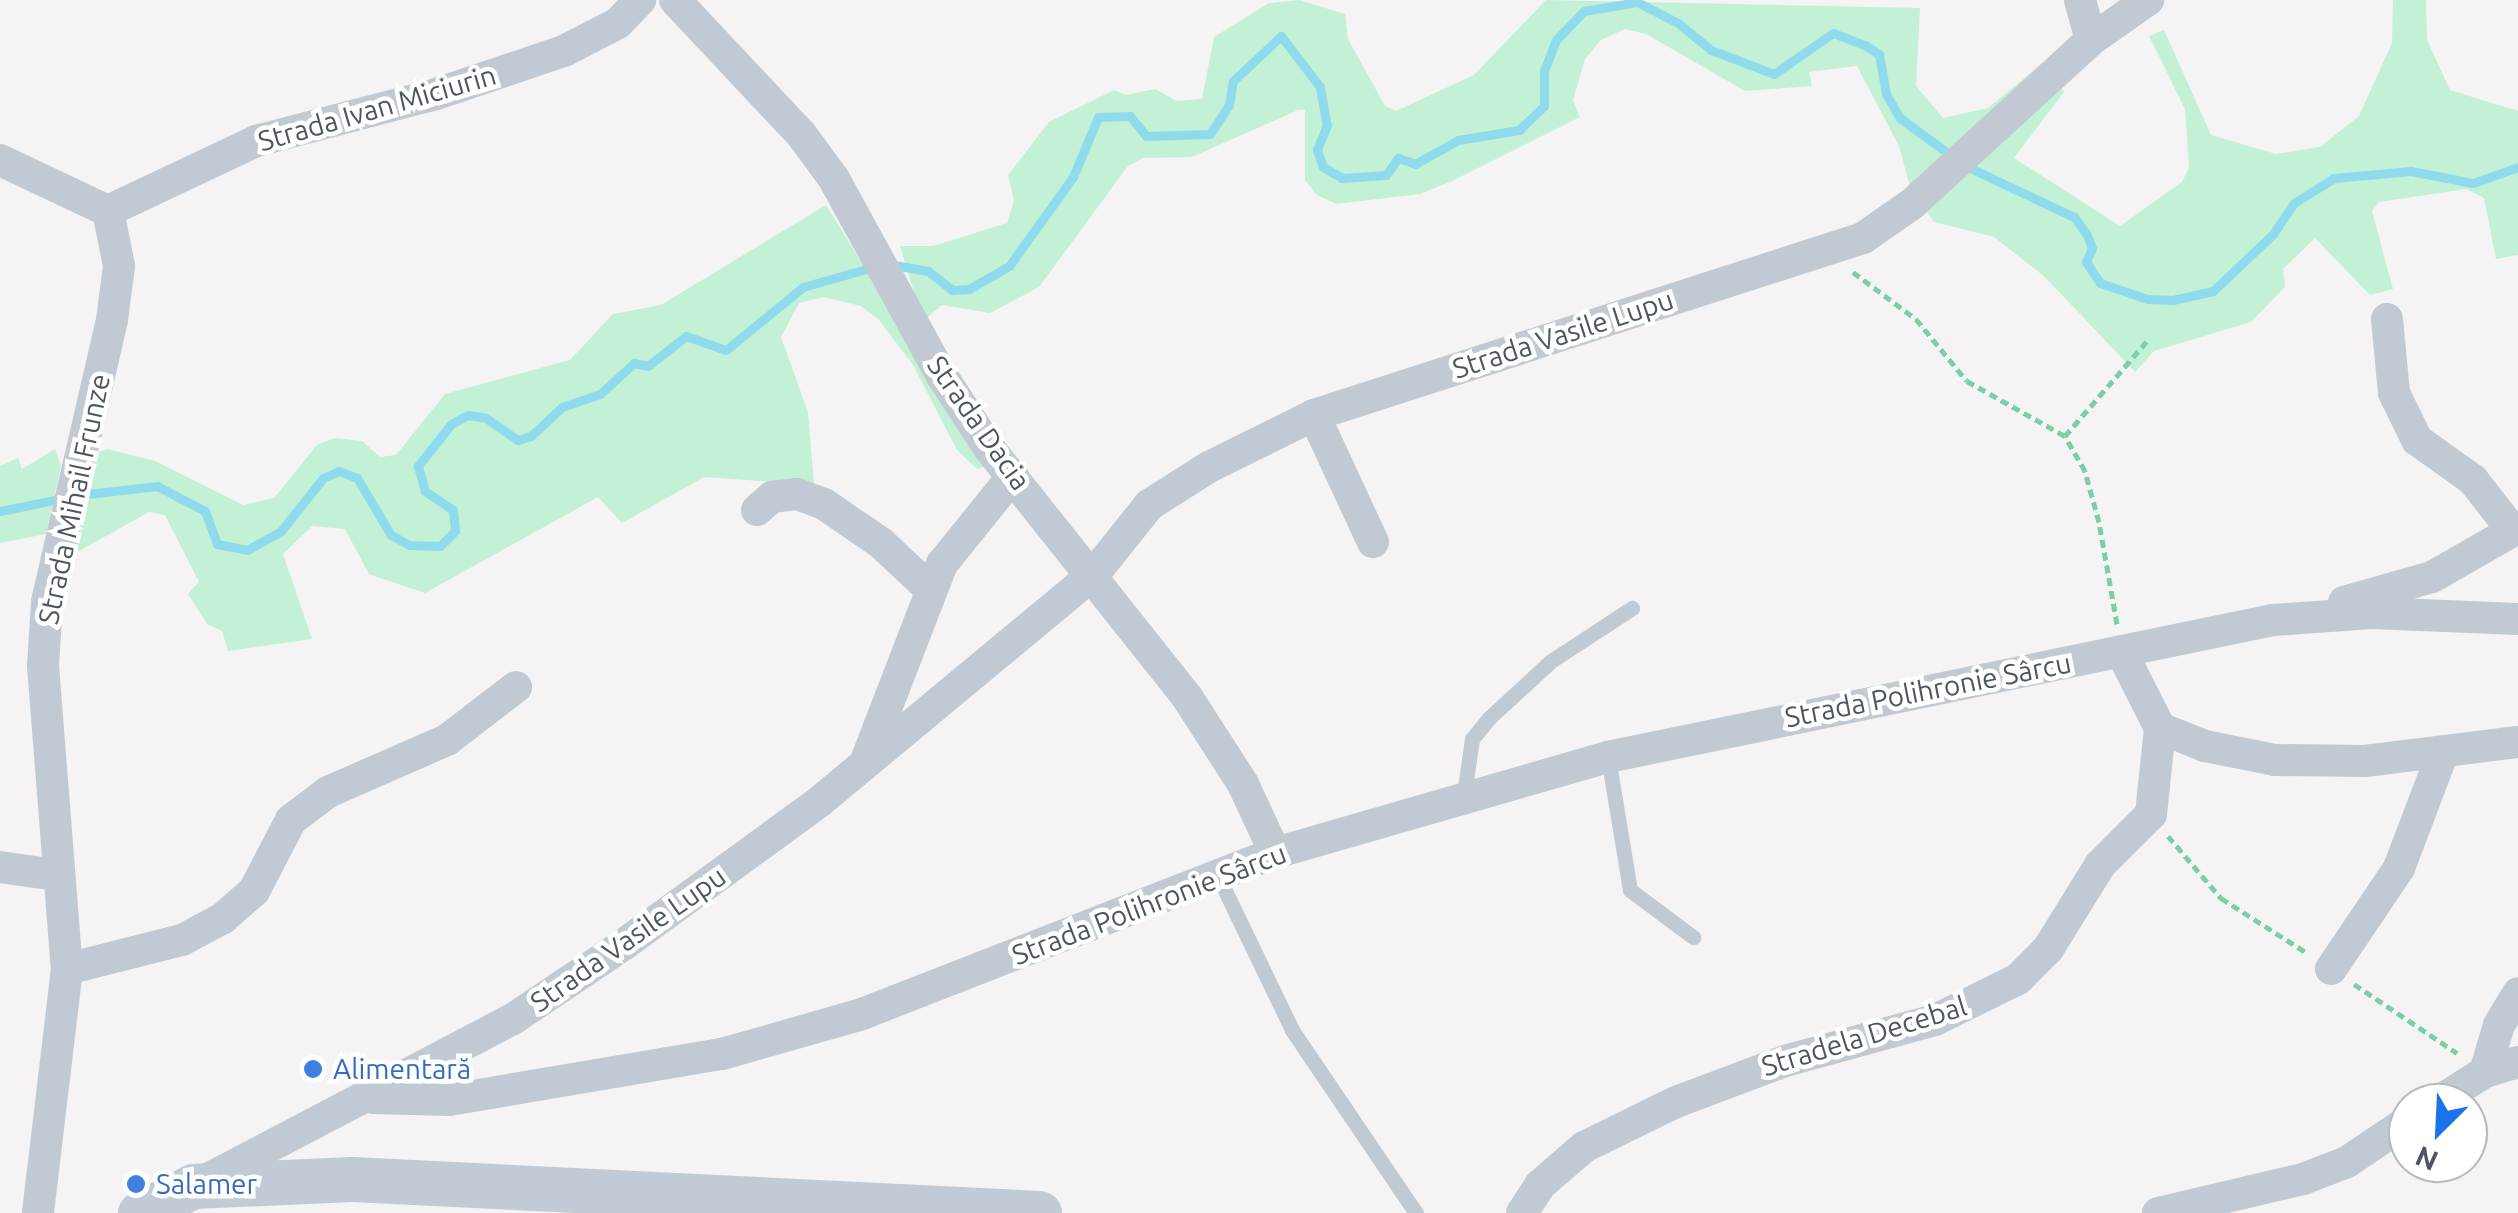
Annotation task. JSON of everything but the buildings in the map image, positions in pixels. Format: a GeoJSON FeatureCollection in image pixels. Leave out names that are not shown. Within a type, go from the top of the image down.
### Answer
{"type":"FeatureCollection","features":[{"type":"Feature","properties":{"kind":"main road"},"geometry":{"type":"LineString","coordinates":[[140,1213],[193,1186],[352,1179],[790,1208],[1039,1213]]}},
{"type":"Feature","properties":{"kind":"street","name":"Strada Ivan Miciurin"},"geometry":{"type":"LineString","coordinates":[[108,211],[256,142],[436,94],[564,52],[618,23],[640,0]]}},
{"type":"Feature","properties":{"kind":"street","name":"Strada Dacia"},"geometry":{"type":"LineString","coordinates":[[675,0],[834,180],[942,376],[1013,476],[1094,574],[1187,697],[1243,784],[1275,853]]}},
{"type":"Feature","properties":{"kind":"street"},"geometry":{"type":"LineString","coordinates":[[2080,0],[2091,40]]}},
{"type":"Feature","properties":{"kind":"street","name":"Strada Vasile Lupu"},"geometry":{"type":"LineString","coordinates":[[373,1098],[513,1019],[774,837],[1094,574],[1149,505],[1314,415],[1863,238],[1912,204],[2091,40],[2148,0]]}},
{"type":"Feature","properties":{"kind":"street"},"geometry":{"type":"LineString","coordinates":[[0,160],[108,211]]}},
{"type":"Feature","properties":{"kind":"street","name":"Strada Mihail Frunze"},"geometry":{"type":"LineString","coordinates":[[38,1213],[67,969],[56,875],[44,666],[67,501],[112,320],[118,266],[108,211]]}},
{"type":"Feature","properties":{"kind":"street","name":"Strada Polihronie Sârcu"},"geometry":{"type":"LineString","coordinates":[[193,1186],[373,1098],[449,1100],[722,1054],[862,1014],[1275,853],[1464,794],[1608,757],[2121,651],[2312,616],[2432,578],[2515,529],[2473,480],[2417,440],[2394,393],[2387,319]]}},
{"type":"Feature","properties":{"kind":"street"},"geometry":{"type":"LineString","coordinates":[[1314,415],[1373,542]]}},
{"type":"Feature","properties":{"kind":"street","name":"Strada Vasile Lupu"},"geometry":{"type":"LineString","coordinates":[[867,758],[930,589],[1013,476]]}},
{"type":"Feature","properties":{"kind":"street"},"geometry":{"type":"LineString","coordinates":[[757,510],[772,497],[797,494],[824,504],[881,543],[930,589]]}},
{"type":"Feature","properties":{"kind":"street","name":"Strada Polihronie Sârcu"},"geometry":{"type":"LineString","coordinates":[[2312,616],[2518,620]]}},
{"type":"Feature","properties":{"kind":"street"},"geometry":{"type":"LineString","coordinates":[[2121,651],[2160,728],[2205,746],[2276,760],[2365,761],[2518,742]]}},
{"type":"Feature","properties":{"kind":"street"},"geometry":{"type":"LineString","coordinates":[[67,969],[182,940],[223,918],[254,891],[291,820],[328,792],[448,740],[516,687]]}},
{"type":"Feature","properties":{"kind":"street","name":"Stradela Decebal"},"geometry":{"type":"LineString","coordinates":[[1522,1213],[1540,1185],[1584,1148],[1676,1102],[1785,1061],[1935,1020],[2018,979],[2048,948],[2100,865],[2151,814],[2160,728]]}},
{"type":"Feature","properties":{"kind":"street"},"geometry":{"type":"LineString","coordinates":[[2331,968],[2399,868],[2443,752]]}},
{"type":"Feature","properties":{"kind":"street"},"geometry":{"type":"LineString","coordinates":[[0,867],[56,875]]}},
{"type":"Feature","properties":{"kind":"street"},"geometry":{"type":"LineString","coordinates":[[2485,1072],[2499,1025],[2518,993]]}},
{"type":"Feature","properties":{"kind":"street"},"geometry":{"type":"LineString","coordinates":[[2468,1083],[2485,1072],[2518,1062]]}},
{"type":"Feature","properties":{"kind":"street"},"geometry":{"type":"LineString","coordinates":[[2158,1213],[2303,1180],[2347,1162],[2388,1134]]}},
{"type":"Feature","properties":{"kind":"lane"},"geometry":{"type":"LineString","coordinates":[[1464,794],[1472,740],[1489,718],[1551,660],[1632,608]]}},
{"type":"Feature","properties":{"kind":"lane"},"geometry":{"type":"LineString","coordinates":[[1608,757],[1630,890],[1693,937]]}},
{"type":"Feature","properties":{"kind":"lane"},"geometry":{"type":"LineString","coordinates":[[1218,876],[1292,1030],[1416,1213]]}},
{"type":"Feature","properties":{"kind":"path"},"geometry":{"type":"LineString","coordinates":[[1812,252],[1868,278],[1967,381],[2065,436],[2085,472],[2099,522],[2121,651]]}},
{"type":"Feature","properties":{"kind":"path"},"geometry":{"type":"LineString","coordinates":[[2065,436],[2147,341]]}},
{"type":"Feature","properties":{"kind":"green space"},"geometry":{"type":"Polygon","coordinates":[[[1299,0],[1345,14],[1348,39],[1385,106],[1396,111],[1474,75],[1546,0],[1920,8],[1916,86],[1943,118],[1988,108],[2044,62],[2064,92],[2014,158],[2120,226],[2182,182],[2189,168],[2185,109],[2149,36],[2164,30],[2211,135],[2276,154],[2320,147],[2359,116],[2392,43],[2393,0],[2426,0],[2427,40],[2450,90],[2518,111],[2518,255],[2496,259],[2484,198],[2466,189],[2379,202],[2372,211],[2393,289],[2370,295],[2315,238],[2283,269],[2285,287],[2251,322],[2154,351],[2135,372],[2045,277],[1994,237],[1934,222],[1910,187],[1899,146],[1857,66],[1809,72],[1812,86],[1745,91],[1646,34],[1625,29],[1601,40],[1585,59],[1573,100],[1580,117],[1452,181],[1420,194],[1336,204],[1317,195],[1305,180],[1305,110],[1298,110],[1192,157],[1143,158],[1128,166],[1039,287],[990,313],[942,305],[923,321],[900,246],[933,246],[1007,223],[1014,201],[1008,175],[1049,122],[1114,90],[1126,95],[1155,89],[1177,101],[1202,99],[1214,37],[1269,3],[1299,0]]]}},
{"type":"Feature","properties":{"kind":"green space"},"geometry":{"type":"Polygon","coordinates":[[[826,205],[987,466],[977,469],[957,450],[913,365],[879,320],[861,306],[823,297],[799,303],[781,337],[808,412],[814,485],[704,477],[622,523],[598,497],[425,593],[369,574],[345,529],[312,526],[283,554],[312,639],[228,651],[222,631],[207,624],[188,594],[199,582],[165,515],[149,512],[70,556],[96,453],[107,449],[155,461],[243,505],[274,498],[317,445],[334,438],[362,441],[380,457],[396,455],[445,394],[570,360],[613,314],[661,305],[826,205]]]}},
{"type":"Feature","properties":{"kind":"green space"},"geometry":{"type":"Polygon","coordinates":[[[55,449],[61,466],[46,534],[0,543],[0,466],[18,458],[22,469],[55,449]]]}},
{"type":"Feature","properties":{"kind":"waterway"},"geometry":{"type":"LineString","coordinates":[[888,264],[928,271],[952,290],[969,289],[1009,266],[1073,177],[1098,117],[1130,116],[1146,136],[1210,134],[1229,105],[1233,81],[1281,36],[1320,87],[1327,125],[1317,150],[1323,167],[1342,178],[1386,175],[1398,158],[1415,164],[1458,140],[1519,130],[1544,106],[1544,71],[1556,40],[1584,11],[1637,2],[1678,23],[1711,50],[1774,74],[1833,33],[1865,45],[1879,54],[1886,94],[1900,118],[1953,157]]}},
{"type":"Feature","properties":{"kind":"waterway"},"geometry":{"type":"LineString","coordinates":[[1966,166],[2074,217],[2087,235],[2092,248],[2086,262],[2100,283],[2147,299],[2173,300],[2213,291],[2273,234],[2294,203],[2334,178],[2411,171],[2473,183],[2518,167]]}},
{"type":"Feature","properties":{"kind":"waterway"},"geometry":{"type":"LineString","coordinates":[[79,495],[157,486],[205,511],[217,544],[247,550],[281,531],[323,478],[339,471],[357,478],[391,535],[409,545],[440,546],[455,531],[453,510],[425,491],[418,466],[451,424],[468,415],[486,418],[518,440],[531,436],[562,407],[600,394],[634,363],[648,366],[686,336],[726,350],[803,287],[873,267]]}},
{"type":"Feature","properties":{"kind":"waterway"},"geometry":{"type":"LineString","coordinates":[[0,511],[64,498]]}},
{"type":"Feature","properties":{"kind":"place","name":"Alimentară"},"geometry":{"type":"Point","coordinates":[313,1069]}},
{"type":"Feature","properties":{"kind":"place","name":"Salamer"},"geometry":{"type":"Point","coordinates":[136,1184]}}]}
